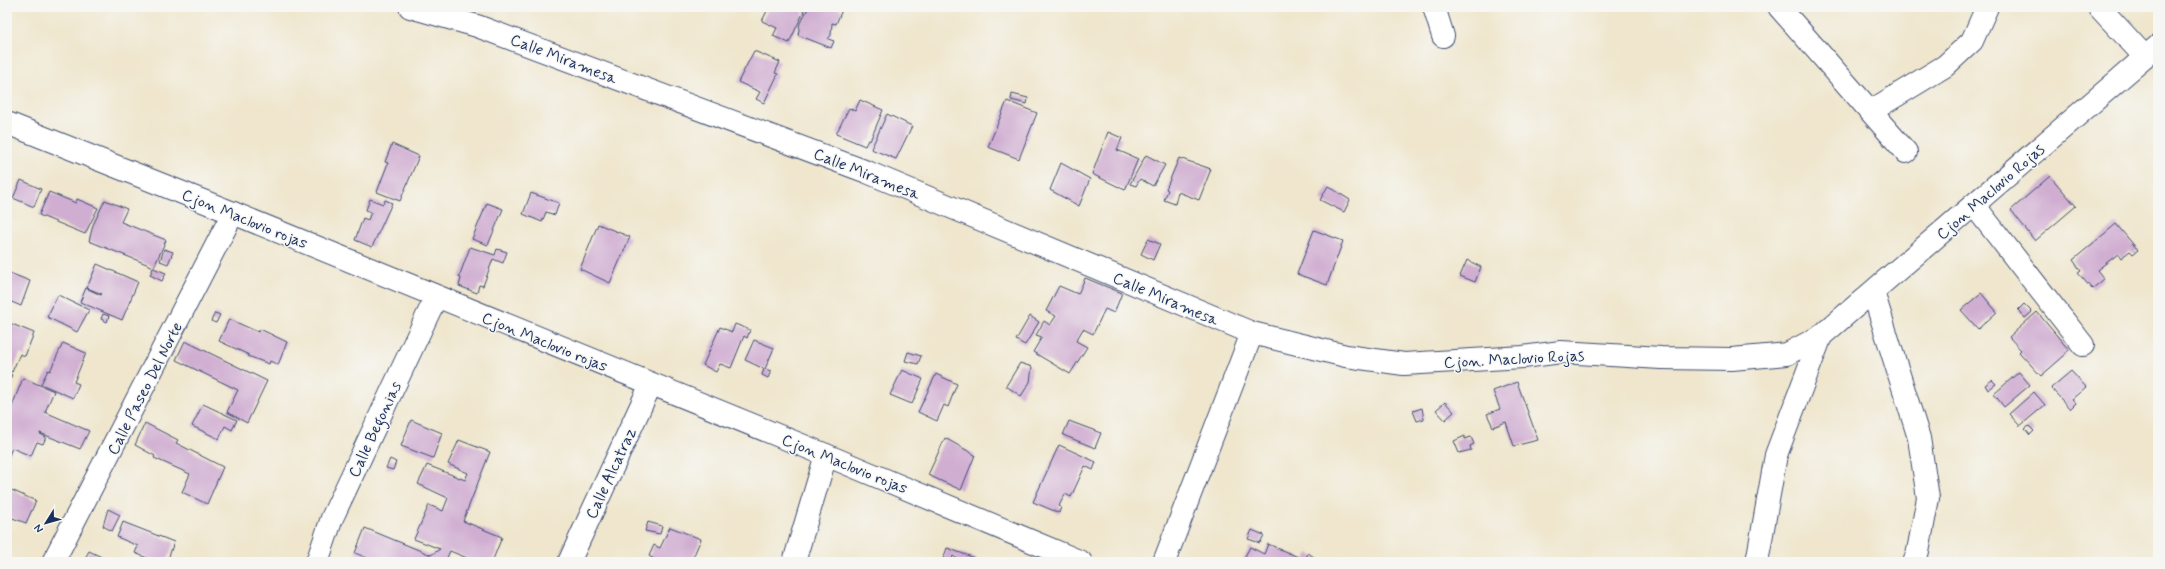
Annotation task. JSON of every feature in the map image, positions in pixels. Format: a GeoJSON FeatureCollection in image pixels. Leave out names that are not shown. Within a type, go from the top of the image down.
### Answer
{"type":"FeatureCollection","features":[{"type":"Feature","properties":{"kind":"street","name":"Calle Miramesa"},"geometry":{"type":"LineString","coordinates":[[410,7],[477,26],[866,172],[1252,334]]}},
{"type":"Feature","properties":{"kind":"street"},"geometry":{"type":"LineString","coordinates":[[1434,7],[1443,36]]}},
{"type":"Feature","properties":{"kind":"street"},"geometry":{"type":"LineString","coordinates":[[1779,7],[1906,152]]}},
{"type":"Feature","properties":{"kind":"street"},"geometry":{"type":"LineString","coordinates":[[1872,112],[1945,66],[1972,41],[1987,7]]}},
{"type":"Feature","properties":{"kind":"street"},"geometry":{"type":"LineString","coordinates":[[2099,7],[2151,52]]}},
{"type":"Feature","properties":{"kind":"street","name":"Cjon Maclovio Rojas"},"geometry":{"type":"LineString","coordinates":[[1821,336],[2151,52]]}},
{"type":"Feature","properties":{"kind":"street","name":"Cjon Maclovio rojas"},"geometry":{"type":"LineString","coordinates":[[7,123],[233,213],[826,455],[1059,558],[1081,562]]}},
{"type":"Feature","properties":{"kind":"street"},"geometry":{"type":"LineString","coordinates":[[1974,205],[2083,345]]}},
{"type":"Feature","properties":{"kind":"street","name":"Calle Paseo Del Norte"},"geometry":{"type":"LineString","coordinates":[[53,562],[233,213]]}},
{"type":"Feature","properties":{"kind":"street"},"geometry":{"type":"LineString","coordinates":[[1873,292],[1919,438],[1928,498],[1918,551],[1914,562]]}},
{"type":"Feature","properties":{"kind":"street","name":"Calle Begonias"},"geometry":{"type":"LineString","coordinates":[[317,562],[332,518],[436,297]]}},
{"type":"Feature","properties":{"kind":"street"},"geometry":{"type":"LineString","coordinates":[[1164,562],[1252,334]]}},
{"type":"Feature","properties":{"kind":"street","name":"Cjon. Maclovio Rojas"},"geometry":{"type":"LineString","coordinates":[[1252,334],[1346,356],[1404,364],[1523,357],[1561,352],[1661,358],[1732,359],[1787,354],[1821,336]]}},
{"type":"Feature","properties":{"kind":"street"},"geometry":{"type":"LineString","coordinates":[[1757,562],[1776,455],[1821,336]]}},
{"type":"Feature","properties":{"kind":"street","name":"Calle Alcatraz"},"geometry":{"type":"LineString","coordinates":[[569,562],[652,384]]}},
{"type":"Feature","properties":{"kind":"street"},"geometry":{"type":"LineString","coordinates":[[794,562],[826,455]]}},
{"type":"Feature","properties":{"kind":"building"},"geometry":{"type":"Polygon","coordinates":[[[769,7],[795,7],[804,11],[789,43],[773,36],[777,28],[762,21],[769,7]]]}},
{"type":"Feature","properties":{"kind":"building"},"geometry":{"type":"Polygon","coordinates":[[[809,7],[835,7],[842,10],[836,24],[832,23],[831,35],[828,39],[834,41],[831,48],[798,35],[800,23],[809,7]]]}},
{"type":"Feature","properties":{"kind":"building"},"geometry":{"type":"Polygon","coordinates":[[[754,51],[780,62],[775,73],[778,74],[764,103],[756,99],[760,92],[738,82],[754,51]]]}},
{"type":"Feature","properties":{"kind":"building"},"geometry":{"type":"Polygon","coordinates":[[[1012,94],[1028,98],[1027,104],[1011,100],[1012,94]]]}},
{"type":"Feature","properties":{"kind":"building"},"geometry":{"type":"Polygon","coordinates":[[[860,100],[883,110],[870,141],[868,140],[865,146],[836,134],[849,108],[855,111],[860,100]]]}},
{"type":"Feature","properties":{"kind":"building"},"geometry":{"type":"Polygon","coordinates":[[[1007,101],[1037,113],[1019,159],[988,147],[1007,101]]]}},
{"type":"Feature","properties":{"kind":"building"},"geometry":{"type":"Polygon","coordinates":[[[887,114],[912,126],[896,159],[871,149],[887,114]]]}},
{"type":"Feature","properties":{"kind":"building"},"geometry":{"type":"Polygon","coordinates":[[[1108,132],[1122,138],[1117,150],[1138,159],[1125,190],[1092,174],[1108,132]]]}},
{"type":"Feature","properties":{"kind":"building"},"geometry":{"type":"Polygon","coordinates":[[[392,144],[419,156],[400,201],[377,192],[388,163],[385,162],[392,144]]]}},
{"type":"Feature","properties":{"kind":"building"},"geometry":{"type":"Polygon","coordinates":[[[1146,155],[1165,165],[1153,186],[1140,179],[1136,186],[1130,184],[1146,155]]]}},
{"type":"Feature","properties":{"kind":"building"},"geometry":{"type":"Polygon","coordinates":[[[1179,158],[1211,169],[1199,200],[1178,192],[1175,204],[1164,200],[1168,190],[1166,189],[1179,158]]]}},
{"type":"Feature","properties":{"kind":"building"},"geometry":{"type":"Polygon","coordinates":[[[1061,163],[1090,179],[1079,206],[1050,190],[1061,163]]]}},
{"type":"Feature","properties":{"kind":"building"},"geometry":{"type":"Polygon","coordinates":[[[2050,176],[2076,206],[2035,241],[2011,210],[2050,176]]]}},
{"type":"Feature","properties":{"kind":"building"},"geometry":{"type":"Polygon","coordinates":[[[21,180],[41,189],[34,207],[13,198],[21,180]]]}},
{"type":"Feature","properties":{"kind":"building"},"geometry":{"type":"Polygon","coordinates":[[[1328,186],[1350,200],[1344,212],[1320,200],[1328,186]]]}},
{"type":"Feature","properties":{"kind":"building"},"geometry":{"type":"Polygon","coordinates":[[[49,192],[76,203],[77,199],[98,208],[85,234],[39,215],[49,192]]]}},
{"type":"Feature","properties":{"kind":"building"},"geometry":{"type":"Polygon","coordinates":[[[531,193],[559,203],[555,215],[546,212],[542,222],[523,214],[531,193]]]}},
{"type":"Feature","properties":{"kind":"building"},"geometry":{"type":"Polygon","coordinates":[[[370,199],[383,204],[385,200],[392,203],[372,247],[355,240],[363,218],[368,220],[371,212],[366,210],[370,199]]]}},
{"type":"Feature","properties":{"kind":"building"},"geometry":{"type":"Polygon","coordinates":[[[105,200],[127,209],[121,222],[166,240],[154,267],[89,241],[93,225],[105,200]]]}},
{"type":"Feature","properties":{"kind":"building"},"geometry":{"type":"Polygon","coordinates":[[[487,203],[503,209],[488,245],[472,239],[487,203]]]}},
{"type":"Feature","properties":{"kind":"building"},"geometry":{"type":"Polygon","coordinates":[[[598,224],[630,237],[610,283],[580,269],[598,224]]]}},
{"type":"Feature","properties":{"kind":"building"},"geometry":{"type":"Polygon","coordinates":[[[2116,224],[2138,250],[2133,254],[2130,251],[2121,258],[2118,254],[2097,270],[2104,279],[2092,289],[2078,273],[2081,271],[2073,260],[2116,224]]]}},
{"type":"Feature","properties":{"kind":"building"},"geometry":{"type":"Polygon","coordinates":[[[1314,230],[1343,241],[1327,285],[1297,274],[1314,230]]]}},
{"type":"Feature","properties":{"kind":"building"},"geometry":{"type":"Polygon","coordinates":[[[1148,239],[1160,244],[1153,260],[1141,254],[1148,239]]]}},
{"type":"Feature","properties":{"kind":"building"},"geometry":{"type":"Polygon","coordinates":[[[470,247],[495,255],[497,249],[507,252],[503,263],[493,259],[483,286],[479,285],[477,293],[459,286],[461,278],[459,277],[470,247]]]}},
{"type":"Feature","properties":{"kind":"building"},"geometry":{"type":"Polygon","coordinates":[[[164,249],[173,252],[168,264],[160,261],[164,249]]]}},
{"type":"Feature","properties":{"kind":"building"},"geometry":{"type":"Polygon","coordinates":[[[1467,260],[1481,267],[1475,282],[1460,276],[1467,260]]]}},
{"type":"Feature","properties":{"kind":"building"},"geometry":{"type":"Polygon","coordinates":[[[97,264],[138,282],[122,320],[80,302],[86,288],[101,295],[102,294],[87,288],[97,264]]]}},
{"type":"Feature","properties":{"kind":"building"},"geometry":{"type":"Polygon","coordinates":[[[153,268],[166,273],[162,281],[150,275],[153,268]]]}},
{"type":"Feature","properties":{"kind":"building"},"geometry":{"type":"Polygon","coordinates":[[[7,272],[30,281],[21,306],[7,300],[7,272]]]}},
{"type":"Feature","properties":{"kind":"building"},"geometry":{"type":"Polygon","coordinates":[[[1085,278],[1122,293],[1114,313],[1105,309],[1093,334],[1083,329],[1076,341],[1087,347],[1070,374],[1033,352],[1042,337],[1036,335],[1044,321],[1050,325],[1056,316],[1046,311],[1059,286],[1078,294],[1085,278]]]}},
{"type":"Feature","properties":{"kind":"building"},"geometry":{"type":"Polygon","coordinates":[[[1981,293],[1997,312],[1978,329],[1961,310],[1981,293]]]}},
{"type":"Feature","properties":{"kind":"building"},"geometry":{"type":"Polygon","coordinates":[[[58,295],[89,310],[77,332],[47,317],[58,295]]]}},
{"type":"Feature","properties":{"kind":"building"},"geometry":{"type":"Polygon","coordinates":[[[2024,304],[2032,312],[2025,318],[2018,310],[2024,304]]]}},
{"type":"Feature","properties":{"kind":"building"},"geometry":{"type":"Polygon","coordinates":[[[2037,312],[2069,350],[2041,376],[2019,352],[2021,350],[2009,337],[2037,312]]]}},
{"type":"Feature","properties":{"kind":"building"},"geometry":{"type":"Polygon","coordinates":[[[215,313],[220,315],[216,323],[211,321],[215,313]]]}},
{"type":"Feature","properties":{"kind":"building"},"geometry":{"type":"Polygon","coordinates":[[[103,314],[109,316],[107,322],[101,319],[103,314]]]}},
{"type":"Feature","properties":{"kind":"building"},"geometry":{"type":"Polygon","coordinates":[[[1030,316],[1039,322],[1025,345],[1016,340],[1030,316]]]}},
{"type":"Feature","properties":{"kind":"building"},"geometry":{"type":"Polygon","coordinates":[[[229,319],[258,332],[260,329],[287,342],[278,365],[270,361],[269,364],[248,356],[249,355],[219,341],[229,319]]]}},
{"type":"Feature","properties":{"kind":"building"},"geometry":{"type":"Polygon","coordinates":[[[7,322],[34,333],[25,356],[20,354],[12,372],[7,370],[7,322]]]}},
{"type":"Feature","properties":{"kind":"building"},"geometry":{"type":"Polygon","coordinates":[[[735,324],[750,330],[747,338],[744,336],[731,368],[720,364],[716,372],[703,365],[720,327],[732,332],[735,324]]]}},
{"type":"Feature","properties":{"kind":"building"},"geometry":{"type":"Polygon","coordinates":[[[754,340],[774,348],[765,369],[771,371],[768,378],[762,375],[764,369],[745,360],[754,340]]]}},
{"type":"Feature","properties":{"kind":"building"},"geometry":{"type":"Polygon","coordinates":[[[185,341],[267,381],[247,423],[227,412],[238,390],[176,360],[185,341]]]}},
{"type":"Feature","properties":{"kind":"building"},"geometry":{"type":"Polygon","coordinates":[[[63,343],[86,353],[74,382],[79,384],[73,398],[41,384],[48,370],[50,371],[63,343]]]}},
{"type":"Feature","properties":{"kind":"building"},"geometry":{"type":"Polygon","coordinates":[[[908,352],[921,356],[918,364],[905,361],[908,352]]]}},
{"type":"Feature","properties":{"kind":"building"},"geometry":{"type":"Polygon","coordinates":[[[1020,363],[1032,367],[1030,382],[1021,396],[1006,386],[1020,363]]]}},
{"type":"Feature","properties":{"kind":"building"},"geometry":{"type":"Polygon","coordinates":[[[902,370],[923,379],[912,404],[890,395],[902,370]]]}},
{"type":"Feature","properties":{"kind":"building"},"geometry":{"type":"Polygon","coordinates":[[[2071,371],[2086,387],[2072,399],[2076,403],[2070,409],[2051,388],[2071,371]]]}},
{"type":"Feature","properties":{"kind":"building"},"geometry":{"type":"Polygon","coordinates":[[[7,372],[12,375],[7,385],[7,372]]]}},
{"type":"Feature","properties":{"kind":"building"},"geometry":{"type":"Polygon","coordinates":[[[2019,372],[2030,385],[2004,407],[1994,394],[2019,372]]]}},
{"type":"Feature","properties":{"kind":"building"},"geometry":{"type":"Polygon","coordinates":[[[936,374],[957,384],[948,407],[944,405],[937,421],[918,412],[936,374]]]}},
{"type":"Feature","properties":{"kind":"building"},"geometry":{"type":"Polygon","coordinates":[[[23,378],[54,391],[45,412],[89,431],[80,449],[40,433],[46,437],[43,444],[37,442],[31,456],[12,448],[7,460],[7,404],[12,406],[23,378]]]}},
{"type":"Feature","properties":{"kind":"building"},"geometry":{"type":"Polygon","coordinates":[[[1992,380],[1996,384],[1988,390],[1985,385],[1992,380]]]}},
{"type":"Feature","properties":{"kind":"building"},"geometry":{"type":"Polygon","coordinates":[[[1517,382],[1538,440],[1514,446],[1506,422],[1493,427],[1487,414],[1500,409],[1493,391],[1517,382]]]}},
{"type":"Feature","properties":{"kind":"building"},"geometry":{"type":"Polygon","coordinates":[[[2034,392],[2045,405],[2020,426],[2009,414],[2034,392]]]}},
{"type":"Feature","properties":{"kind":"building"},"geometry":{"type":"Polygon","coordinates":[[[1445,402],[1454,412],[1445,420],[1436,410],[1445,402]]]}},
{"type":"Feature","properties":{"kind":"building"},"geometry":{"type":"Polygon","coordinates":[[[203,404],[237,420],[232,430],[225,426],[219,439],[192,426],[203,404]]]}},
{"type":"Feature","properties":{"kind":"building"},"geometry":{"type":"Polygon","coordinates":[[[1422,408],[1424,419],[1417,421],[1413,411],[1422,408]]]}},
{"type":"Feature","properties":{"kind":"building"},"geometry":{"type":"Polygon","coordinates":[[[411,420],[442,433],[433,458],[401,446],[411,420]]]}},
{"type":"Feature","properties":{"kind":"building"},"geometry":{"type":"Polygon","coordinates":[[[1069,421],[1101,433],[1095,448],[1063,435],[1069,421]]]}},
{"type":"Feature","properties":{"kind":"building"},"geometry":{"type":"Polygon","coordinates":[[[145,423],[178,440],[176,443],[223,467],[207,504],[182,492],[190,474],[154,458],[155,456],[135,445],[145,423]]]}},
{"type":"Feature","properties":{"kind":"building"},"geometry":{"type":"Polygon","coordinates":[[[2029,426],[2034,431],[2030,435],[2025,429],[2029,426]]]}},
{"type":"Feature","properties":{"kind":"building"},"geometry":{"type":"Polygon","coordinates":[[[1465,436],[1465,439],[1471,437],[1474,444],[1470,446],[1471,450],[1459,453],[1454,441],[1465,436]]]}},
{"type":"Feature","properties":{"kind":"building"},"geometry":{"type":"Polygon","coordinates":[[[945,438],[975,455],[961,490],[928,475],[945,438]]]}},
{"type":"Feature","properties":{"kind":"building"},"geometry":{"type":"Polygon","coordinates":[[[459,440],[490,452],[463,521],[502,537],[492,562],[477,562],[450,551],[445,562],[437,559],[436,562],[377,562],[355,553],[365,528],[431,555],[440,549],[414,539],[429,505],[443,511],[448,498],[418,484],[427,465],[465,480],[468,473],[448,464],[459,440]]]}},
{"type":"Feature","properties":{"kind":"building"},"geometry":{"type":"Polygon","coordinates":[[[1059,445],[1096,462],[1093,470],[1085,466],[1071,497],[1065,494],[1059,506],[1061,507],[1059,513],[1033,502],[1059,445]]]}},
{"type":"Feature","properties":{"kind":"building"},"geometry":{"type":"Polygon","coordinates":[[[390,459],[396,462],[393,470],[386,468],[390,459]]]}},
{"type":"Feature","properties":{"kind":"building"},"geometry":{"type":"Polygon","coordinates":[[[7,488],[36,501],[26,523],[7,516],[7,488]]]}},
{"type":"Feature","properties":{"kind":"building"},"geometry":{"type":"Polygon","coordinates":[[[108,509],[120,515],[112,531],[103,526],[108,509]]]}},
{"type":"Feature","properties":{"kind":"building"},"geometry":{"type":"Polygon","coordinates":[[[123,522],[174,542],[167,562],[157,562],[135,553],[138,546],[117,537],[123,522]]]}},
{"type":"Feature","properties":{"kind":"building"},"geometry":{"type":"Polygon","coordinates":[[[648,522],[662,526],[660,534],[645,531],[648,522]]]}},
{"type":"Feature","properties":{"kind":"building"},"geometry":{"type":"Polygon","coordinates":[[[670,527],[701,539],[691,562],[659,562],[649,556],[654,545],[660,548],[670,527]]]}},
{"type":"Feature","properties":{"kind":"building"},"geometry":{"type":"Polygon","coordinates":[[[1252,530],[1264,535],[1260,543],[1248,539],[1252,530]]]}},
{"type":"Feature","properties":{"kind":"building"},"geometry":{"type":"Polygon","coordinates":[[[1268,544],[1305,560],[1308,553],[1317,559],[1315,562],[1248,562],[1243,560],[1250,547],[1264,554],[1268,544]]]}},
{"type":"Feature","properties":{"kind":"building"},"geometry":{"type":"Polygon","coordinates":[[[947,548],[975,558],[974,562],[957,562],[958,559],[953,556],[951,562],[942,562],[947,548]]]}},
{"type":"Feature","properties":{"kind":"building"},"geometry":{"type":"Polygon","coordinates":[[[89,551],[112,562],[83,562],[89,551]]]}}]}
